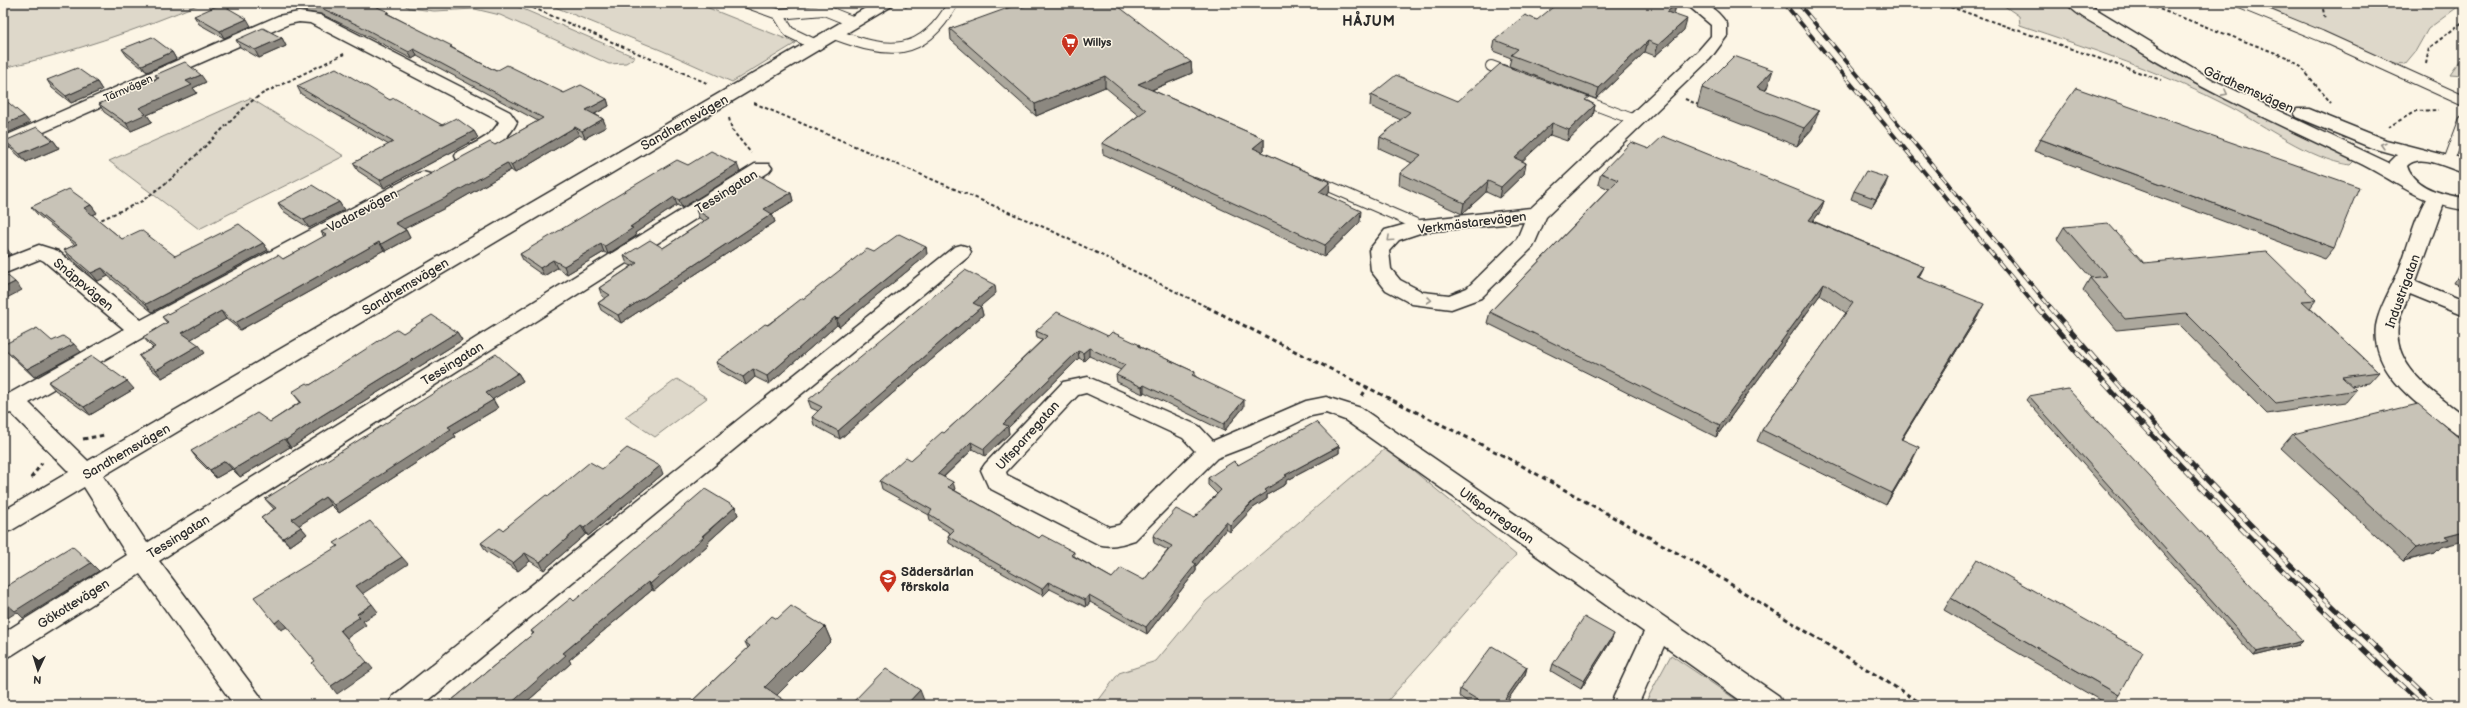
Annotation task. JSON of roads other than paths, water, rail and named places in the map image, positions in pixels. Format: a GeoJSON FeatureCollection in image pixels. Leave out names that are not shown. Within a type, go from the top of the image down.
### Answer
{"type":"FeatureCollection","features":[{"type":"Feature","properties":{"kind":"street","name":"Verkmästarevägen"},"geometry":{"type":"LineString","coordinates":[[1537,214],[1420,226],[1392,235],[1379,250],[1381,271],[1393,285],[1419,299],[1451,302],[1474,293],[1526,242],[1537,214],[1704,55],[1719,36],[1719,24],[1705,10],[1693,3]]}},
{"type":"Feature","properties":{"kind":"street","name":"Gärdhemsvägen"},"geometry":{"type":"LineString","coordinates":[[2079,6],[2256,93],[2379,144],[2456,164]]}},
{"type":"Feature","properties":{"kind":"street","name":"Gärdhemsvägen"},"geometry":{"type":"LineString","coordinates":[[2079,6],[2185,71],[2252,107],[2370,160],[2403,178],[2413,187],[2436,198],[2464,204]]}},
{"type":"Feature","properties":{"kind":"street","name":"Sandhemsvägen"},"geometry":{"type":"LineString","coordinates":[[3,523],[733,104],[812,47],[854,22],[893,7]]}},
{"type":"Feature","properties":{"kind":"street","name":"Vadarevägen"},"geometry":{"type":"LineString","coordinates":[[8,405],[139,330],[500,136],[506,130],[508,122],[504,116],[314,20],[299,17]]}},
{"type":"Feature","properties":{"kind":"street","name":"Tärnvägen"},"geometry":{"type":"LineString","coordinates":[[3,144],[284,20],[299,17]]}},
{"type":"Feature","properties":{"kind":"street"},"geometry":{"type":"LineString","coordinates":[[2403,178],[2398,169],[2399,162],[2407,157],[2421,156]]}},
{"type":"Feature","properties":{"kind":"street","name":"Tessingatan"},"geometry":{"type":"LineString","coordinates":[[143,559],[762,168]]}},
{"type":"Feature","properties":{"kind":"street","name":"Industrigatan"},"geometry":{"type":"LineString","coordinates":[[2436,198],[2430,205],[2428,221],[2405,284],[2387,326],[2388,353],[2398,370],[2421,393],[2464,428]]}},
{"type":"Feature","properties":{"kind":"street","name":"Snäppvägen"},"geometry":{"type":"LineString","coordinates":[[3,267],[39,252],[51,256],[139,330]]}},
{"type":"Feature","properties":{"kind":"street"},"geometry":{"type":"LineString","coordinates":[[403,705],[961,252]]}},
{"type":"Feature","properties":{"kind":"street"},"geometry":{"type":"LineString","coordinates":[[2405,284],[2464,309]]}},
{"type":"Feature","properties":{"kind":"street","name":"Ulfsparregatan"},"geometry":{"type":"LineString","coordinates":[[1209,452],[1191,432],[1088,385],[1071,388],[993,470],[997,481],[1107,538],[1126,533],[1209,452],[1243,440],[1306,409],[1326,405],[1340,408],[1353,414],[1769,705]]}},
{"type":"Feature","properties":{"kind":"street","name":"Tessingatan"},"geometry":{"type":"LineString","coordinates":[[8,405],[87,474],[106,498],[143,559],[250,705]]}},
{"type":"Feature","properties":{"kind":"street","name":"Gökottevägen"},"geometry":{"type":"LineString","coordinates":[[3,647],[143,559]]}},
{"type":"Feature","properties":{"kind":"street"},"geometry":{"type":"LineString","coordinates":[[1624,705],[1659,627]]}},
{"type":"Feature","properties":{"kind":"lane"},"geometry":{"type":"LineString","coordinates":[[748,3],[778,14],[823,7],[854,22]]}},
{"type":"Feature","properties":{"kind":"lane"},"geometry":{"type":"LineString","coordinates":[[834,34],[857,44],[878,49],[902,48],[924,40],[939,24],[953,3]]}},
{"type":"Feature","properties":{"kind":"lane"},"geometry":{"type":"LineString","coordinates":[[2240,3],[2321,36],[2464,101]]}},
{"type":"Feature","properties":{"kind":"lane"},"geometry":{"type":"LineString","coordinates":[[778,14],[789,32],[812,47]]}},
{"type":"Feature","properties":{"kind":"lane"},"geometry":{"type":"LineString","coordinates":[[1491,66],[1520,77]]}},
{"type":"Feature","properties":{"kind":"lane"},"geometry":{"type":"LineString","coordinates":[[1570,96],[1636,120]]}},
{"type":"Feature","properties":{"kind":"lane"},"geometry":{"type":"LineString","coordinates":[[2456,164],[2464,121]]}},
{"type":"Feature","properties":{"kind":"lane"},"geometry":{"type":"LineString","coordinates":[[1304,176],[1420,226]]}},
{"type":"Feature","properties":{"kind":"railway"},"geometry":{"type":"LineString","coordinates":[[1784,3],[2037,308]]}},
{"type":"Feature","properties":{"kind":"railway"},"geometry":{"type":"LineString","coordinates":[[1798,3],[2051,308]]}},
{"type":"Feature","properties":{"kind":"railway"},"geometry":{"type":"LineString","coordinates":[[2037,307],[2129,411],[2224,511],[2273,561],[2422,705]]}},
{"type":"Feature","properties":{"kind":"railway"},"geometry":{"type":"LineString","coordinates":[[2050,307],[2189,462],[2286,561],[2437,705]]}},
{"type":"Feature","properties":{"kind":"place","name":"Willys"},"geometry":{"type":"Point","coordinates":[1070,57]}},
{"type":"Feature","properties":{"kind":"place","name":"Sädersärlan förskola"},"geometry":{"type":"Point","coordinates":[888,593]}},
{"type":"Feature","properties":{"kind":"district","name":"HÅJUM"},"geometry":{"type":"Point","coordinates":[1369,21]}}]}
